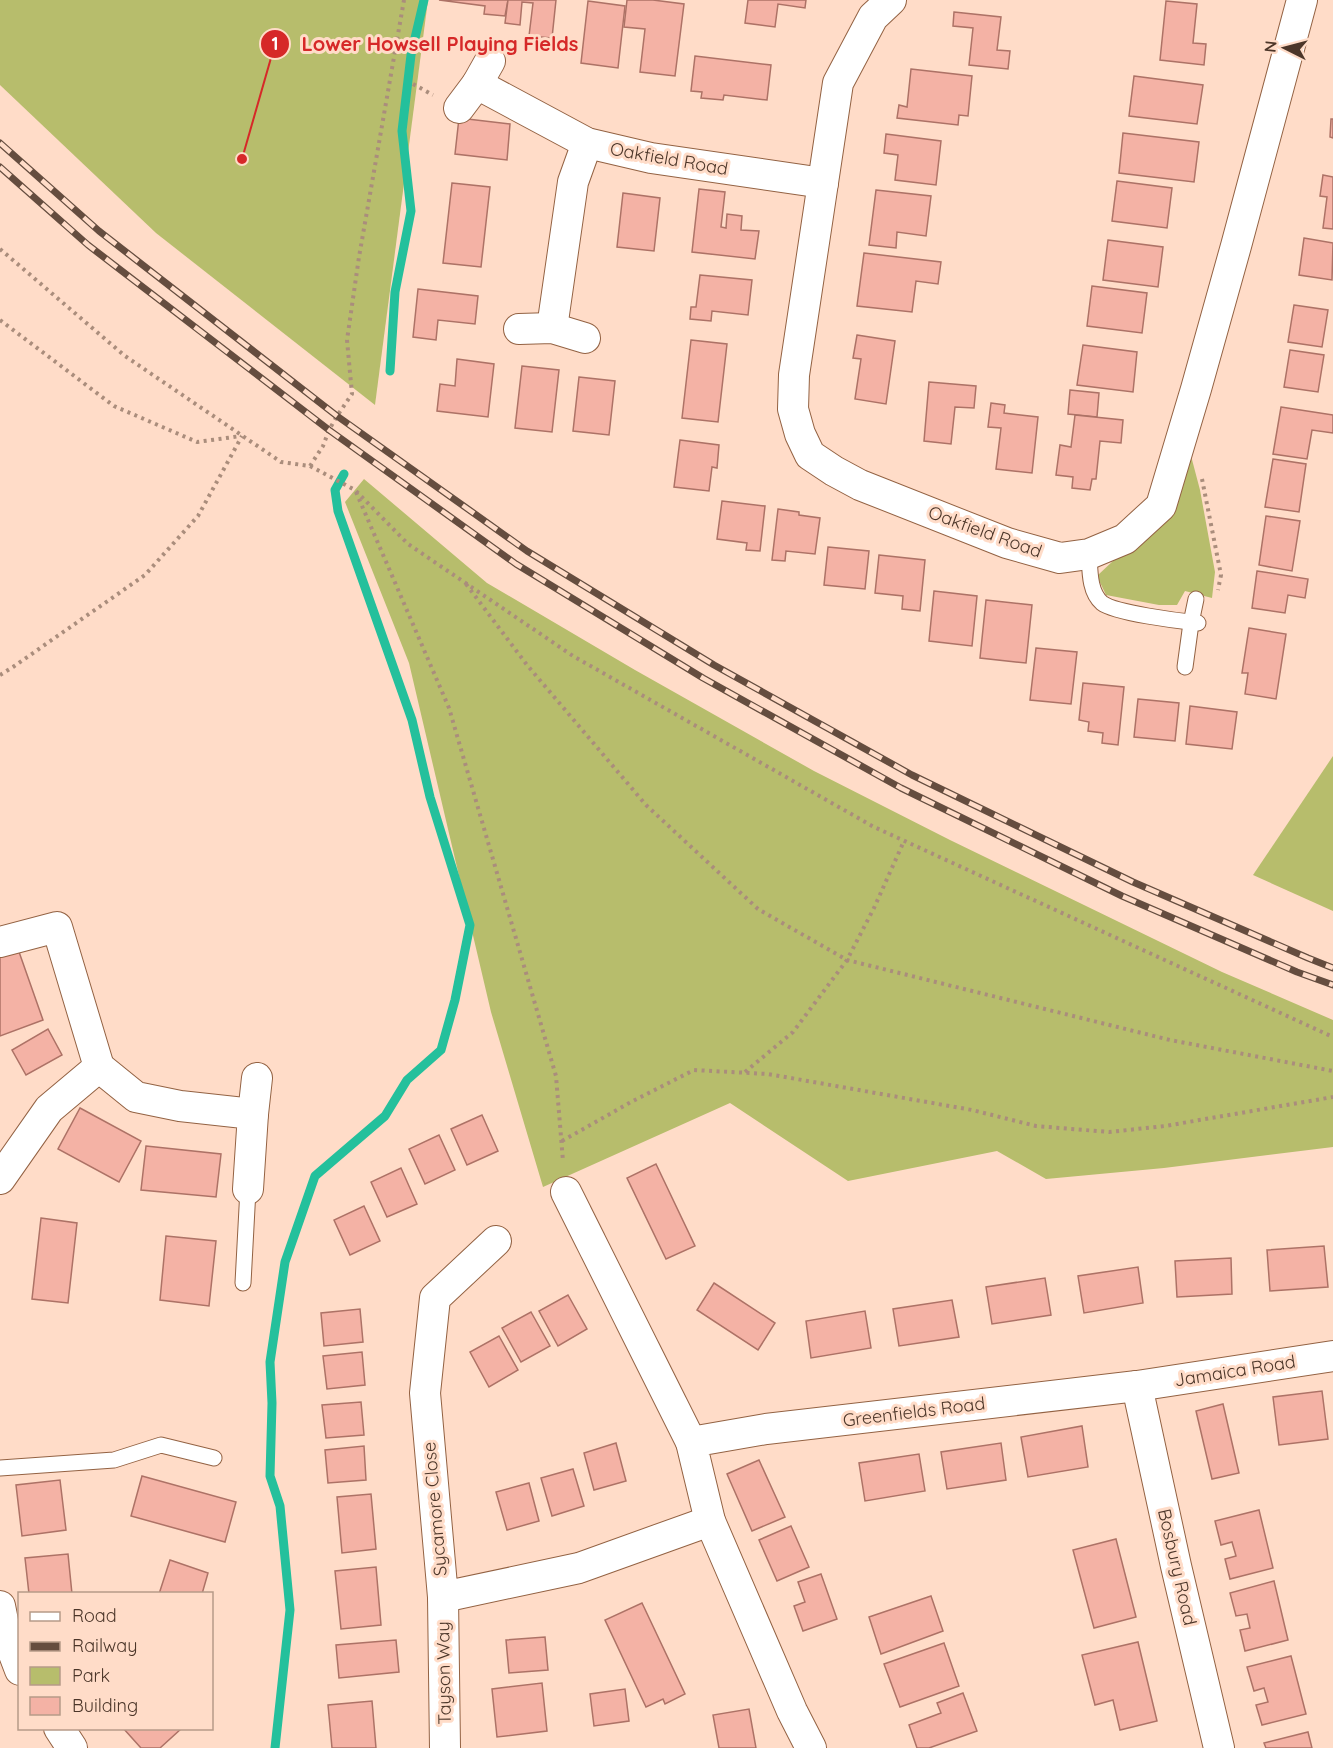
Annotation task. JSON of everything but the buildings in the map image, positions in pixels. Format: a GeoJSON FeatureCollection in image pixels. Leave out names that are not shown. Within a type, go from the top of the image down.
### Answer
{"type":"FeatureCollection","features":[{"type":"Feature","properties":{"kind":"street","name":"Oakfield Road"},"geometry":{"type":"LineString","coordinates":[[891,0],[873,17],[838,82],[794,386],[793,409],[800,435],[810,455],[860,485],[1007,543],[1060,558],[1089,554],[1125,540],[1161,506],[1196,390],[1302,0]]}},
{"type":"Feature","properties":{"kind":"street","name":"Oakfield Road"},"geometry":{"type":"LineString","coordinates":[[459,108],[483,73],[587,143],[651,158],[823,183]]}},
{"type":"Feature","properties":{"kind":"street","name":"Oakfield Road"},"geometry":{"type":"LineString","coordinates":[[552,328],[573,182],[587,143]]}},
{"type":"Feature","properties":{"kind":"street"},"geometry":{"type":"LineString","coordinates":[[519,329],[552,328],[585,338]]}},
{"type":"Feature","properties":{"kind":"street"},"geometry":{"type":"LineString","coordinates":[[0,942],[57,927],[99,1067],[136,1097],[180,1106],[253,1114]]}},
{"type":"Feature","properties":{"kind":"street"},"geometry":{"type":"LineString","coordinates":[[0,1179],[49,1109],[99,1067]]}},
{"type":"Feature","properties":{"kind":"street"},"geometry":{"type":"LineString","coordinates":[[248,1189],[257,1078]]}},
{"type":"Feature","properties":{"kind":"street"},"geometry":{"type":"LineString","coordinates":[[566,1192],[691,1442],[710,1521],[792,1712],[811,1748]]}},
{"type":"Feature","properties":{"kind":"street","name":"Sycamore Close"},"geometry":{"type":"LineString","coordinates":[[496,1241],[435,1298],[425,1393],[443,1597],[579,1568],[710,1521]]}},
{"type":"Feature","properties":{"kind":"street","name":"Jamaica Road"},"geometry":{"type":"LineString","coordinates":[[1137,1386],[1333,1356]]}},
{"type":"Feature","properties":{"kind":"street","name":"Greenfields Road"},"geometry":{"type":"LineString","coordinates":[[691,1442],[766,1429],[1137,1386]]}},
{"type":"Feature","properties":{"kind":"street","name":"Bosbury Road"},"geometry":{"type":"LineString","coordinates":[[1137,1386],[1219,1748]]}},
{"type":"Feature","properties":{"kind":"street","name":"Tayson Way"},"geometry":{"type":"LineString","coordinates":[[443,1597],[445,1748]]}},
{"type":"Feature","properties":{"kind":"street"},"geometry":{"type":"LineString","coordinates":[[0,1606],[4,1631],[18,1665]]}},
{"type":"Feature","properties":{"kind":"street"},"geometry":{"type":"LineString","coordinates":[[60,1730],[72,1748]]}},
{"type":"Feature","properties":{"kind":"lane"},"geometry":{"type":"LineString","coordinates":[[1089,554],[1091,584],[1101,602],[1118,610],[1195,623]]}},
{"type":"Feature","properties":{"kind":"lane"},"geometry":{"type":"LineString","coordinates":[[1185,667],[1195,623],[1196,599]]}},
{"type":"Feature","properties":{"kind":"lane"},"geometry":{"type":"LineString","coordinates":[[243,1283],[248,1189]]}},
{"type":"Feature","properties":{"kind":"lane"},"geometry":{"type":"LineString","coordinates":[[0,1468],[114,1460],[161,1445],[214,1458]]}},
{"type":"Feature","properties":{"kind":"path"},"geometry":{"type":"LineString","coordinates":[[310,466],[352,394],[347,340],[359,257],[404,0]]}},
{"type":"Feature","properties":{"kind":"path"},"geometry":{"type":"LineString","coordinates":[[0,249],[125,356],[281,462],[310,466],[355,490],[408,544],[573,656],[874,827],[1333,1037]]}},
{"type":"Feature","properties":{"kind":"path"},"geometry":{"type":"LineString","coordinates":[[0,320],[114,406],[197,442],[242,436]]}},
{"type":"Feature","properties":{"kind":"path"},"geometry":{"type":"LineString","coordinates":[[0,675],[145,575],[198,516],[242,436]]}},
{"type":"Feature","properties":{"kind":"path"},"geometry":{"type":"LineString","coordinates":[[1195,623],[1215,611],[1221,575],[1201,474]]}},
{"type":"Feature","properties":{"kind":"path"},"geometry":{"type":"LineString","coordinates":[[355,490],[449,708],[556,1076],[566,1192]]}},
{"type":"Feature","properties":{"kind":"path"},"geometry":{"type":"LineString","coordinates":[[463,581],[527,665],[646,805],[758,909],[847,960],[1170,1041],[1333,1071]]}},
{"type":"Feature","properties":{"kind":"path"},"geometry":{"type":"LineString","coordinates":[[744,1073],[793,1032],[847,960],[874,908],[904,841]]}},
{"type":"Feature","properties":{"kind":"path"},"geometry":{"type":"LineString","coordinates":[[561,1141],[694,1070],[768,1074],[950,1106],[1036,1126],[1109,1132],[1165,1126],[1333,1097]]}},
{"type":"Feature","properties":{"kind":"green space"},"geometry":{"type":"Polygon","coordinates":[[[0,0],[428,0],[375,405],[156,233],[0,85],[0,0]]]}},
{"type":"Feature","properties":{"kind":"green space"},"geometry":{"type":"Polygon","coordinates":[[[1190,452],[1200,490],[1215,572],[1212,598],[1185,591],[1177,605],[1159,605],[1106,595],[1097,576],[1163,522],[1183,487],[1190,452]]]}},
{"type":"Feature","properties":{"kind":"green space"},"geometry":{"type":"Polygon","coordinates":[[[364,479],[487,583],[814,771],[1222,972],[1333,1020],[1333,1147],[1164,1168],[1046,1179],[997,1151],[848,1181],[730,1103],[543,1187],[491,1012],[409,663],[345,502],[364,479]]]}},
{"type":"Feature","properties":{"kind":"green space"},"geometry":{"type":"Polygon","coordinates":[[[1333,756],[1333,911],[1253,875],[1333,756]]]}},
{"type":"Feature","properties":{"kind":"waterway"},"geometry":{"type":"LineString","coordinates":[[390,371],[395,292],[411,211],[402,131],[411,55],[424,0]]}},
{"type":"Feature","properties":{"kind":"waterway"},"geometry":{"type":"LineString","coordinates":[[275,1748],[290,1610],[280,1506],[270,1476],[272,1403],[270,1362],[285,1262],[315,1176],[385,1116],[407,1080],[441,1050],[455,1000],[470,925],[430,797],[412,720],[338,511],[335,490],[344,474]]}},
{"type":"Feature","properties":{"kind":"railway"},"geometry":{"type":"LineString","coordinates":[[0,143],[99,231],[337,416],[527,551],[714,665],[912,775],[1133,882],[1333,968]]}},
{"type":"Feature","properties":{"kind":"railway"},"geometry":{"type":"LineString","coordinates":[[0,167],[88,245],[329,430],[516,564],[703,678],[901,788],[1122,896],[1297,972],[1333,985]]}},
{"type":"Feature","properties":{"kind":"place","name":"Lower Howsell Playing Fields"},"geometry":{"type":"Point","coordinates":[242,159]}}]}
